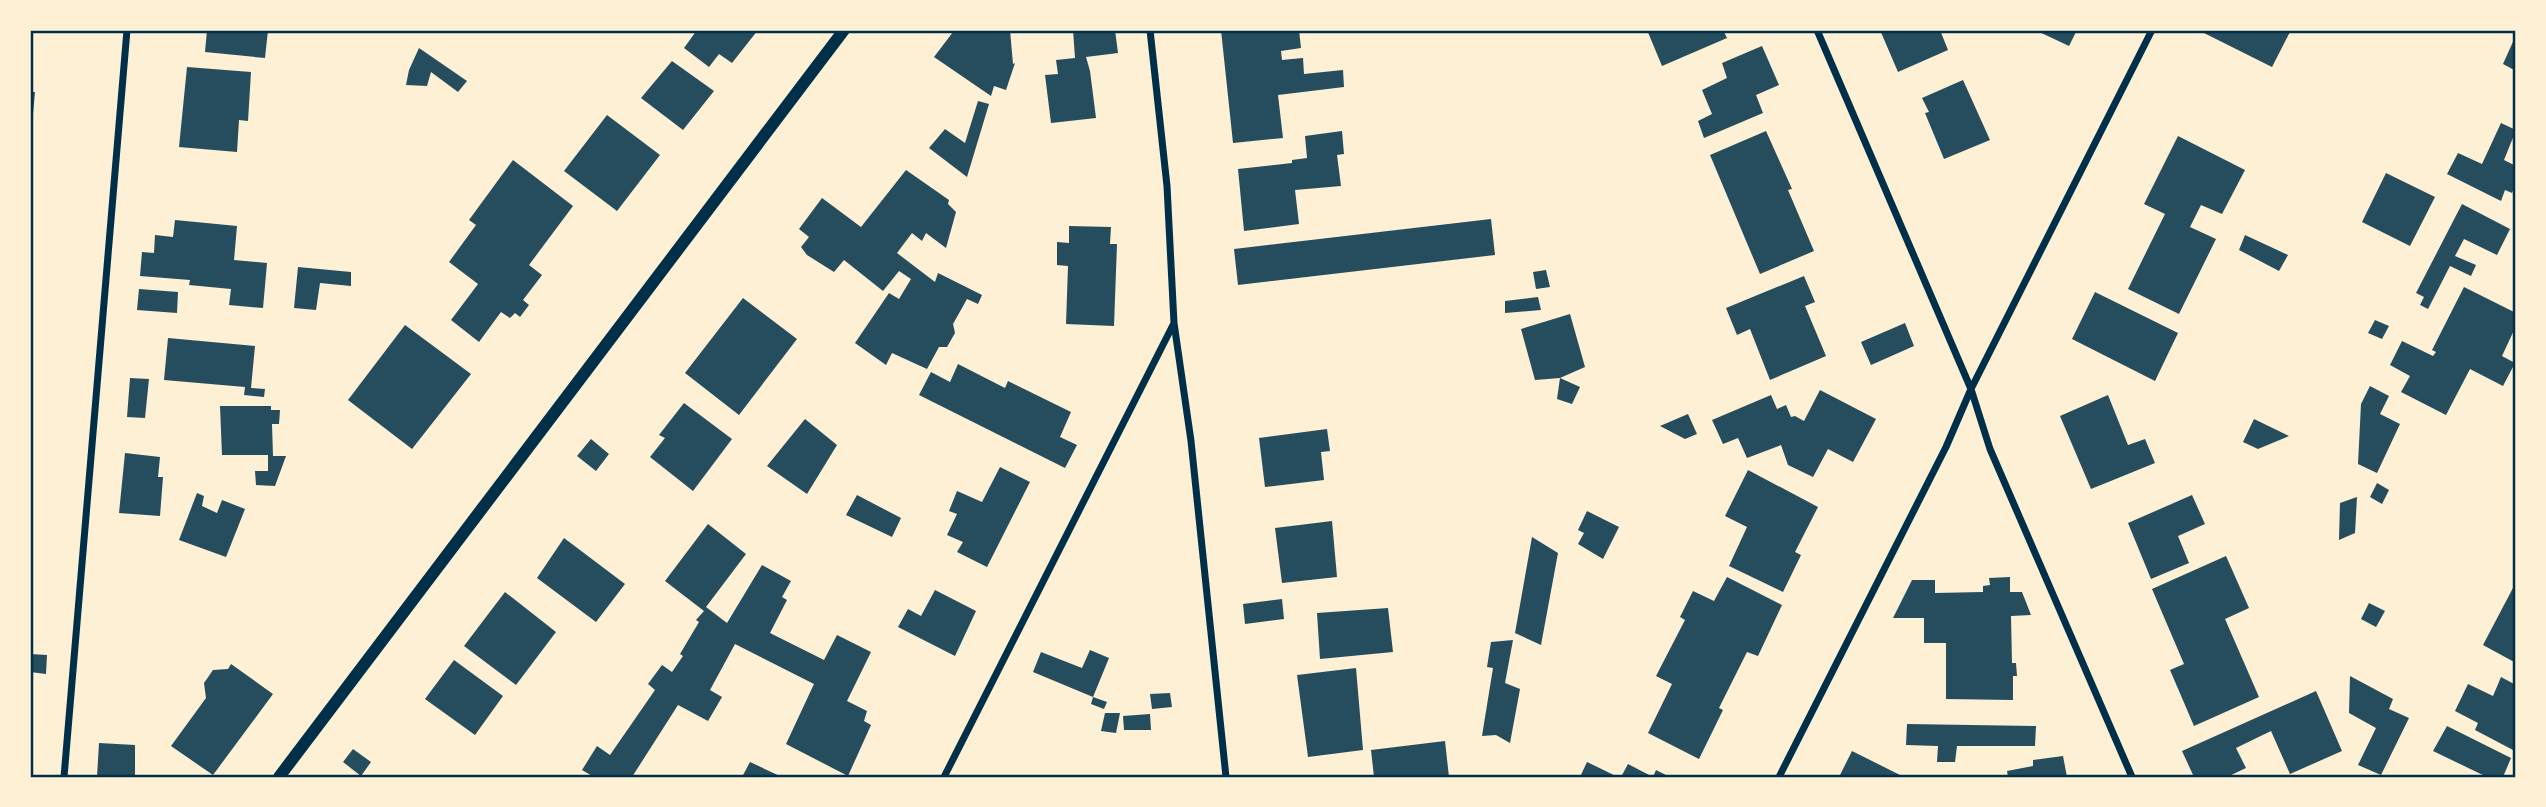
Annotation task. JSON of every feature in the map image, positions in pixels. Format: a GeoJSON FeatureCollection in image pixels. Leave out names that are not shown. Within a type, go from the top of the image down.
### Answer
{"type":"FeatureCollection","features":[{"type":"Feature","properties":{"kind":"street"},"geometry":{"type":"LineString","coordinates":[[64,777],[127,30]]}},
{"type":"Feature","properties":{"kind":"street"},"geometry":{"type":"LineString","coordinates":[[279,777],[844,30]]}},
{"type":"Feature","properties":{"kind":"street"},"geometry":{"type":"LineString","coordinates":[[1150,30],[1167,186],[1174,323],[1191,441],[1226,777]]}},
{"type":"Feature","properties":{"kind":"street"},"geometry":{"type":"LineString","coordinates":[[1817,30],[1971,389],[1990,449],[2132,777]]}},
{"type":"Feature","properties":{"kind":"street"},"geometry":{"type":"LineString","coordinates":[[1779,777],[2152,30]]}},
{"type":"Feature","properties":{"kind":"street"},"geometry":{"type":"LineString","coordinates":[[944,777],[1174,323]]}},
{"type":"Feature","properties":{"kind":"building"},"geometry":{"type":"Polygon","coordinates":[[[207,30],[268,30],[265,58],[205,52],[207,30]]]}},
{"type":"Feature","properties":{"kind":"building"},"geometry":{"type":"Polygon","coordinates":[[[697,30],[758,30],[732,63],[719,54],[709,67],[684,48],[697,30]]]}},
{"type":"Feature","properties":{"kind":"building"},"geometry":{"type":"Polygon","coordinates":[[[949,30],[1010,30],[1013,64],[1015,63],[1006,90],[994,86],[991,96],[934,57],[953,32],[949,30]]]}},
{"type":"Feature","properties":{"kind":"building"},"geometry":{"type":"Polygon","coordinates":[[[1073,30],[1115,30],[1118,53],[1086,57],[1096,118],[1051,123],[1045,75],[1058,74],[1056,60],[1075,58],[1073,30]]]}},
{"type":"Feature","properties":{"kind":"building"},"geometry":{"type":"Polygon","coordinates":[[[1221,30],[1299,30],[1301,48],[1281,51],[1282,60],[1303,58],[1304,74],[1343,70],[1344,87],[1278,95],[1283,138],[1233,143],[1221,30]]]}},
{"type":"Feature","properties":{"kind":"building"},"geometry":{"type":"Polygon","coordinates":[[[1647,30],[1723,30],[1727,38],[1662,66],[1647,30]]]}},
{"type":"Feature","properties":{"kind":"building"},"geometry":{"type":"Polygon","coordinates":[[[1880,30],[1940,30],[1948,50],[1898,72],[1880,30]]]}},
{"type":"Feature","properties":{"kind":"building"},"geometry":{"type":"Polygon","coordinates":[[[2035,30],[2077,30],[2069,46],[2035,30]]]}},
{"type":"Feature","properties":{"kind":"building"},"geometry":{"type":"Polygon","coordinates":[[[2291,30],[2272,67],[2202,32],[2291,30]]]}},
{"type":"Feature","properties":{"kind":"building"},"geometry":{"type":"Polygon","coordinates":[[[2516,35],[2516,71],[2503,64],[2516,35]]]}},
{"type":"Feature","properties":{"kind":"building"},"geometry":{"type":"Polygon","coordinates":[[[1762,46],[1779,85],[1756,95],[1763,113],[1704,138],[1698,121],[1712,114],[1702,90],[1727,78],[1722,63],[1762,46]]]}},
{"type":"Feature","properties":{"kind":"building"},"geometry":{"type":"Polygon","coordinates":[[[419,48],[467,81],[458,92],[431,72],[427,86],[406,85],[409,70],[419,48]]]}},
{"type":"Feature","properties":{"kind":"building"},"geometry":{"type":"Polygon","coordinates":[[[672,61],[714,91],[683,130],[641,98],[672,61]]]}},
{"type":"Feature","properties":{"kind":"building"},"geometry":{"type":"Polygon","coordinates":[[[187,67],[251,72],[248,121],[239,120],[237,152],[179,147],[187,67]]]}},
{"type":"Feature","properties":{"kind":"building"},"geometry":{"type":"Polygon","coordinates":[[[1963,80],[1990,140],[1944,159],[1925,113],[1929,112],[1922,98],[1963,80]]]}},
{"type":"Feature","properties":{"kind":"building"},"geometry":{"type":"Polygon","coordinates":[[[30,92],[35,92],[33,114],[30,114],[30,92]]]}},
{"type":"Feature","properties":{"kind":"building"},"geometry":{"type":"Polygon","coordinates":[[[978,101],[989,104],[967,177],[929,148],[945,129],[965,143],[978,101]]]}},
{"type":"Feature","properties":{"kind":"building"},"geometry":{"type":"Polygon","coordinates":[[[607,115],[660,155],[617,211],[564,171],[607,115]]]}},
{"type":"Feature","properties":{"kind":"building"},"geometry":{"type":"Polygon","coordinates":[[[2501,123],[2516,130],[2504,160],[2516,166],[2516,184],[2512,193],[2505,190],[2501,201],[2447,174],[2458,153],[2482,164],[2501,123]]]}},
{"type":"Feature","properties":{"kind":"building"},"geometry":{"type":"Polygon","coordinates":[[[1342,131],[1344,154],[1337,155],[1341,186],[1295,190],[1299,224],[1244,231],[1238,169],[1292,163],[1292,160],[1307,158],[1305,136],[1342,131]]]}},
{"type":"Feature","properties":{"kind":"building"},"geometry":{"type":"Polygon","coordinates":[[[1766,131],[1792,189],[1788,190],[1814,251],[1760,274],[1710,155],[1766,131]]]}},
{"type":"Feature","properties":{"kind":"building"},"geometry":{"type":"Polygon","coordinates":[[[2178,136],[2245,170],[2222,214],[2201,205],[2190,227],[2216,239],[2179,314],[2128,289],[2165,214],[2144,204],[2178,136]]]}},
{"type":"Feature","properties":{"kind":"building"},"geometry":{"type":"Polygon","coordinates":[[[513,160],[573,206],[529,265],[542,275],[523,300],[529,305],[520,317],[515,313],[510,318],[501,312],[479,342],[451,320],[478,284],[449,262],[476,225],[469,220],[513,160]]]}},
{"type":"Feature","properties":{"kind":"building"},"geometry":{"type":"Polygon","coordinates":[[[906,170],[949,200],[948,204],[956,212],[946,248],[926,233],[922,241],[912,233],[897,253],[935,282],[938,273],[982,295],[978,304],[967,299],[953,324],[955,333],[947,347],[939,347],[927,369],[892,353],[886,365],[855,343],[889,293],[899,299],[911,279],[899,271],[883,291],[844,260],[834,272],[807,255],[801,247],[809,237],[799,229],[822,198],[861,227],[906,170]]]}},
{"type":"Feature","properties":{"kind":"building"},"geometry":{"type":"Polygon","coordinates":[[[2386,173],[2435,197],[2410,246],[2362,222],[2386,173]]]}},
{"type":"Feature","properties":{"kind":"building"},"geometry":{"type":"Polygon","coordinates":[[[2462,204],[2510,229],[2497,255],[2464,239],[2455,256],[2476,265],[2471,276],[2450,266],[2428,309],[2420,305],[2424,297],[2416,293],[2462,204]]]}},
{"type":"Feature","properties":{"kind":"building"},"geometry":{"type":"Polygon","coordinates":[[[1491,219],[1495,255],[1238,285],[1234,249],[1491,219]]]}},
{"type":"Feature","properties":{"kind":"building"},"geometry":{"type":"Polygon","coordinates":[[[175,220],[237,226],[234,260],[267,263],[263,308],[229,305],[231,289],[189,285],[190,280],[140,276],[142,252],[154,253],[155,235],[173,237],[175,220]]]}},
{"type":"Feature","properties":{"kind":"building"},"geometry":{"type":"Polygon","coordinates":[[[1069,226],[1111,227],[1110,244],[1117,244],[1114,326],[1066,324],[1068,266],[1057,265],[1057,242],[1069,243],[1069,226]]]}},
{"type":"Feature","properties":{"kind":"building"},"geometry":{"type":"Polygon","coordinates":[[[2245,235],[2288,255],[2279,271],[2239,250],[2245,235]]]}},
{"type":"Feature","properties":{"kind":"building"},"geometry":{"type":"Polygon","coordinates":[[[298,267],[351,272],[351,286],[320,283],[316,310],[294,308],[298,267]]]}},
{"type":"Feature","properties":{"kind":"building"},"geometry":{"type":"Polygon","coordinates":[[[1546,270],[1550,287],[1536,289],[1533,272],[1546,270]]]}},
{"type":"Feature","properties":{"kind":"building"},"geometry":{"type":"Polygon","coordinates":[[[1804,276],[1815,302],[1805,306],[1826,356],[1770,380],[1750,329],[1737,335],[1726,308],[1804,276]]]}},
{"type":"Feature","properties":{"kind":"building"},"geometry":{"type":"Polygon","coordinates":[[[2464,287],[2516,313],[2516,326],[2502,356],[2515,363],[2503,386],[2470,369],[2446,415],[2401,392],[2410,376],[2390,365],[2402,341],[2433,356],[2436,352],[2432,350],[2464,287]]]}},
{"type":"Feature","properties":{"kind":"building"},"geometry":{"type":"Polygon","coordinates":[[[139,289],[178,292],[177,313],[137,310],[139,289]]]}},
{"type":"Feature","properties":{"kind":"building"},"geometry":{"type":"Polygon","coordinates":[[[2095,292],[2178,333],[2155,381],[2072,339],[2095,292]]]}},
{"type":"Feature","properties":{"kind":"building"},"geometry":{"type":"Polygon","coordinates":[[[1538,297],[1541,310],[1505,313],[1505,301],[1538,297]]]}},
{"type":"Feature","properties":{"kind":"building"},"geometry":{"type":"Polygon","coordinates":[[[743,298],[797,339],[739,415],[685,373],[743,298]]]}},
{"type":"Feature","properties":{"kind":"building"},"geometry":{"type":"Polygon","coordinates":[[[1570,314],[1585,367],[1560,378],[1535,380],[1521,329],[1570,314]]]}},
{"type":"Feature","properties":{"kind":"building"},"geometry":{"type":"Polygon","coordinates":[[[2375,320],[2389,326],[2382,339],[2368,333],[2375,320]]]}},
{"type":"Feature","properties":{"kind":"building"},"geometry":{"type":"Polygon","coordinates":[[[1905,323],[1914,346],[1871,365],[1861,342],[1905,323]]]}},
{"type":"Feature","properties":{"kind":"building"},"geometry":{"type":"Polygon","coordinates":[[[405,325],[471,374],[412,449],[348,400],[405,325]]]}},
{"type":"Feature","properties":{"kind":"building"},"geometry":{"type":"Polygon","coordinates":[[[168,338],[255,346],[251,388],[265,389],[264,397],[244,395],[245,387],[164,380],[168,338]]]}},
{"type":"Feature","properties":{"kind":"building"},"geometry":{"type":"Polygon","coordinates":[[[958,364],[1005,388],[1008,381],[1071,412],[1060,437],[1077,445],[1065,468],[919,395],[931,372],[950,382],[958,364]]]}},
{"type":"Feature","properties":{"kind":"building"},"geometry":{"type":"Polygon","coordinates":[[[130,378],[149,379],[145,418],[127,417],[130,378]]]}},
{"type":"Feature","properties":{"kind":"building"},"geometry":{"type":"Polygon","coordinates":[[[1560,378],[1580,387],[1572,404],[1557,399],[1560,378]]]}},
{"type":"Feature","properties":{"kind":"building"},"geometry":{"type":"Polygon","coordinates":[[[2370,386],[2389,396],[2380,414],[2400,424],[2377,473],[2358,464],[2361,404],[2370,386]]]}},
{"type":"Feature","properties":{"kind":"building"},"geometry":{"type":"Polygon","coordinates":[[[1820,390],[1876,419],[1853,462],[1828,449],[1813,477],[1788,465],[1781,445],[1747,458],[1738,438],[1723,444],[1712,420],[1771,395],[1777,409],[1786,405],[1791,417],[1795,416],[1804,421],[1820,390]]]}},
{"type":"Feature","properties":{"kind":"building"},"geometry":{"type":"Polygon","coordinates":[[[2108,395],[2128,445],[2145,439],[2155,463],[2091,489],[2060,416],[2108,395]]]}},
{"type":"Feature","properties":{"kind":"building"},"geometry":{"type":"Polygon","coordinates":[[[684,403],[732,439],[693,491],[650,457],[665,438],[659,435],[684,403]]]}},
{"type":"Feature","properties":{"kind":"building"},"geometry":{"type":"Polygon","coordinates":[[[220,406],[271,406],[271,410],[280,410],[279,424],[272,424],[273,456],[286,456],[275,486],[256,485],[255,471],[268,471],[268,455],[222,455],[220,406]]]}},
{"type":"Feature","properties":{"kind":"building"},"geometry":{"type":"Polygon","coordinates":[[[1688,414],[1697,434],[1685,439],[1660,426],[1688,414]]]}},
{"type":"Feature","properties":{"kind":"building"},"geometry":{"type":"Polygon","coordinates":[[[805,419],[837,445],[807,494],[767,466],[805,419]]]}},
{"type":"Feature","properties":{"kind":"building"},"geometry":{"type":"Polygon","coordinates":[[[2254,419],[2289,436],[2258,449],[2243,442],[2254,419]]]}},
{"type":"Feature","properties":{"kind":"building"},"geometry":{"type":"Polygon","coordinates":[[[1327,429],[1330,451],[1321,452],[1324,480],[1265,487],[1259,438],[1327,429]]]}},
{"type":"Feature","properties":{"kind":"building"},"geometry":{"type":"Polygon","coordinates":[[[591,439],[609,454],[596,471],[577,456],[591,439]]]}},
{"type":"Feature","properties":{"kind":"building"},"geometry":{"type":"Polygon","coordinates":[[[125,453],[160,457],[158,477],[163,477],[160,516],[119,513],[125,453]]]}},
{"type":"Feature","properties":{"kind":"building"},"geometry":{"type":"Polygon","coordinates":[[[1000,467],[1030,482],[987,567],[957,552],[963,542],[947,535],[957,514],[949,511],[957,491],[982,502],[1000,467]]]}},
{"type":"Feature","properties":{"kind":"building"},"geometry":{"type":"Polygon","coordinates":[[[1748,470],[1818,507],[1795,552],[1801,555],[1783,592],[1729,566],[1747,527],[1725,516],[1748,470]]]}},
{"type":"Feature","properties":{"kind":"building"},"geometry":{"type":"Polygon","coordinates":[[[2377,483],[2389,490],[2382,504],[2370,497],[2377,483]]]}},
{"type":"Feature","properties":{"kind":"building"},"geometry":{"type":"Polygon","coordinates":[[[197,493],[204,496],[202,506],[217,513],[222,500],[245,509],[226,557],[179,540],[197,493]]]}},
{"type":"Feature","properties":{"kind":"building"},"geometry":{"type":"Polygon","coordinates":[[[857,495],[901,518],[892,537],[846,515],[857,495]]]}},
{"type":"Feature","properties":{"kind":"building"},"geometry":{"type":"Polygon","coordinates":[[[2192,495],[2205,524],[2178,536],[2189,563],[2151,579],[2128,523],[2192,495]]]}},
{"type":"Feature","properties":{"kind":"building"},"geometry":{"type":"Polygon","coordinates":[[[2357,497],[2355,533],[2339,540],[2340,503],[2357,497]]]}},
{"type":"Feature","properties":{"kind":"building"},"geometry":{"type":"Polygon","coordinates":[[[1587,511],[1619,527],[1603,559],[1578,544],[1584,533],[1578,530],[1587,511]]]}},
{"type":"Feature","properties":{"kind":"building"},"geometry":{"type":"Polygon","coordinates":[[[1332,521],[1337,577],[1282,583],[1275,528],[1332,521]]]}},
{"type":"Feature","properties":{"kind":"building"},"geometry":{"type":"Polygon","coordinates":[[[708,524],[746,554],[706,607],[727,623],[762,565],[791,581],[782,597],[787,600],[770,633],[824,660],[837,635],[871,652],[847,701],[867,711],[864,721],[871,725],[848,776],[786,744],[814,684],[735,644],[710,690],[722,697],[708,721],[678,705],[632,777],[594,777],[582,770],[597,746],[610,755],[655,690],[648,684],[662,665],[672,672],[683,656],[680,654],[699,622],[696,620],[704,611],[665,581],[708,524]]]}},
{"type":"Feature","properties":{"kind":"building"},"geometry":{"type":"Polygon","coordinates":[[[1532,537],[1558,553],[1541,645],[1515,633],[1532,537]]]}},
{"type":"Feature","properties":{"kind":"building"},"geometry":{"type":"Polygon","coordinates":[[[564,538],[625,584],[596,622],[537,578],[564,538]]]}},
{"type":"Feature","properties":{"kind":"building"},"geometry":{"type":"Polygon","coordinates":[[[2226,556],[2249,608],[2225,619],[2259,697],[2194,726],[2170,670],[2184,664],[2152,589],[2226,556]]]}},
{"type":"Feature","properties":{"kind":"building"},"geometry":{"type":"Polygon","coordinates":[[[1727,577],[1782,605],[1758,656],[1747,652],[1719,708],[1723,710],[1699,759],[1648,733],[1672,684],[1656,676],[1685,620],[1680,617],[1693,591],[1714,601],[1727,577]]]}},
{"type":"Feature","properties":{"kind":"building"},"geometry":{"type":"Polygon","coordinates":[[[2010,577],[2010,592],[2022,592],[2031,615],[2011,616],[2012,663],[2016,663],[2017,676],[2013,676],[2013,700],[1946,699],[1946,643],[1924,643],[1924,618],[1893,618],[1912,580],[1935,580],[1935,593],[1983,592],[1983,586],[1990,585],[1989,578],[2010,577]]]}},
{"type":"Feature","properties":{"kind":"building"},"geometry":{"type":"Polygon","coordinates":[[[2516,586],[2516,663],[2483,645],[2516,586]]]}},
{"type":"Feature","properties":{"kind":"building"},"geometry":{"type":"Polygon","coordinates":[[[935,590],[976,611],[955,656],[898,627],[908,609],[921,616],[935,590]]]}},
{"type":"Feature","properties":{"kind":"building"},"geometry":{"type":"Polygon","coordinates":[[[505,592],[556,632],[516,685],[464,646],[505,592]]]}},
{"type":"Feature","properties":{"kind":"building"},"geometry":{"type":"Polygon","coordinates":[[[1282,599],[1284,619],[1245,624],[1243,604],[1282,599]]]}},
{"type":"Feature","properties":{"kind":"building"},"geometry":{"type":"Polygon","coordinates":[[[2369,603],[2385,611],[2376,627],[2361,619],[2369,603]]]}},
{"type":"Feature","properties":{"kind":"building"},"geometry":{"type":"Polygon","coordinates":[[[1388,608],[1393,652],[1320,659],[1317,613],[1388,608]]]}},
{"type":"Feature","properties":{"kind":"building"},"geometry":{"type":"Polygon","coordinates":[[[1513,640],[1505,683],[1520,689],[1510,743],[1496,735],[1482,736],[1493,668],[1487,667],[1491,642],[1513,640]]]}},
{"type":"Feature","properties":{"kind":"building"},"geometry":{"type":"Polygon","coordinates":[[[1090,650],[1109,658],[1093,697],[1033,672],[1041,652],[1082,668],[1090,650]]]}},
{"type":"Feature","properties":{"kind":"building"},"geometry":{"type":"Polygon","coordinates":[[[30,654],[47,655],[46,674],[30,672],[30,654]]]}},
{"type":"Feature","properties":{"kind":"building"},"geometry":{"type":"Polygon","coordinates":[[[454,660],[503,696],[475,735],[425,699],[454,660]]]}},
{"type":"Feature","properties":{"kind":"building"},"geometry":{"type":"Polygon","coordinates":[[[231,664],[273,694],[213,775],[171,746],[206,698],[204,683],[213,670],[228,669],[231,664]]]}},
{"type":"Feature","properties":{"kind":"building"},"geometry":{"type":"Polygon","coordinates":[[[1356,668],[1363,750],[1308,757],[1297,675],[1356,668]]]}},
{"type":"Feature","properties":{"kind":"building"},"geometry":{"type":"Polygon","coordinates":[[[2350,676],[2393,699],[2389,709],[2409,718],[2381,775],[2358,765],[2376,728],[2349,713],[2350,676]]]}},
{"type":"Feature","properties":{"kind":"building"},"geometry":{"type":"Polygon","coordinates":[[[2501,677],[2516,685],[2516,743],[2513,750],[2475,730],[2478,723],[2455,711],[2468,684],[2493,696],[2501,677]]]}},
{"type":"Feature","properties":{"kind":"building"},"geometry":{"type":"Polygon","coordinates":[[[2316,691],[2342,751],[2290,774],[2271,731],[2236,748],[2246,768],[2227,777],[2194,777],[2182,751],[2316,691]]]}},
{"type":"Feature","properties":{"kind":"building"},"geometry":{"type":"Polygon","coordinates":[[[1170,693],[1172,707],[1152,709],[1150,694],[1170,693]]]}},
{"type":"Feature","properties":{"kind":"building"},"geometry":{"type":"Polygon","coordinates":[[[1093,697],[1107,702],[1104,709],[1091,704],[1093,697]]]}},
{"type":"Feature","properties":{"kind":"building"},"geometry":{"type":"Polygon","coordinates":[[[1105,713],[1120,713],[1116,733],[1101,731],[1105,713]]]}},
{"type":"Feature","properties":{"kind":"building"},"geometry":{"type":"Polygon","coordinates":[[[1150,714],[1151,730],[1124,730],[1123,716],[1150,714]]]}},
{"type":"Feature","properties":{"kind":"building"},"geometry":{"type":"Polygon","coordinates":[[[1907,724],[2036,726],[2035,746],[1957,746],[1955,762],[1937,762],[1938,746],[1906,745],[1907,724]]]}},
{"type":"Feature","properties":{"kind":"building"},"geometry":{"type":"Polygon","coordinates":[[[2447,726],[2511,758],[2503,777],[2487,777],[2433,751],[2447,726]]]}},
{"type":"Feature","properties":{"kind":"building"},"geometry":{"type":"Polygon","coordinates":[[[1445,741],[1449,777],[1374,777],[1371,750],[1445,741]]]}},
{"type":"Feature","properties":{"kind":"building"},"geometry":{"type":"Polygon","coordinates":[[[99,743],[135,745],[135,777],[97,777],[99,743]]]}},
{"type":"Feature","properties":{"kind":"building"},"geometry":{"type":"Polygon","coordinates":[[[353,749],[371,762],[361,776],[343,762],[353,749]]]}},
{"type":"Feature","properties":{"kind":"building"},"geometry":{"type":"Polygon","coordinates":[[[1852,751],[1904,777],[1839,777],[1852,751]]]}},
{"type":"Feature","properties":{"kind":"building"},"geometry":{"type":"Polygon","coordinates":[[[2063,756],[2067,777],[2008,777],[2007,771],[2033,766],[2033,760],[2063,756]]]}},
{"type":"Feature","properties":{"kind":"building"},"geometry":{"type":"Polygon","coordinates":[[[750,762],[782,777],[742,777],[750,762]]]}},
{"type":"Feature","properties":{"kind":"building"},"geometry":{"type":"Polygon","coordinates":[[[1587,762],[1618,777],[1580,777],[1587,762]]]}},
{"type":"Feature","properties":{"kind":"building"},"geometry":{"type":"Polygon","coordinates":[[[1628,764],[1653,777],[1621,777],[1628,764]]]}},
{"type":"Feature","properties":{"kind":"building"},"geometry":{"type":"Polygon","coordinates":[[[1656,770],[1670,777],[1653,777],[1656,770]]]}}]}
